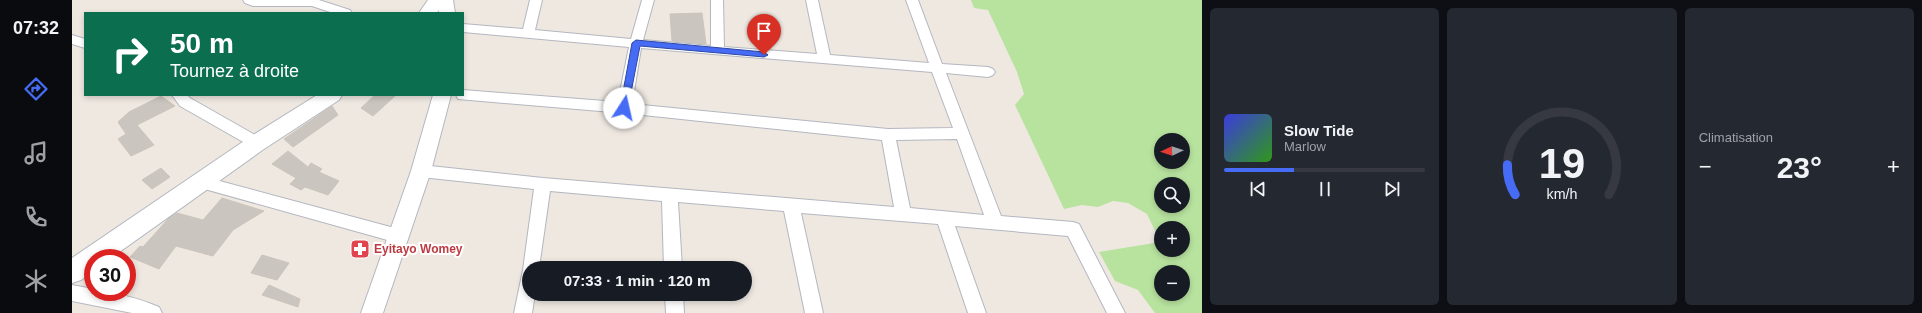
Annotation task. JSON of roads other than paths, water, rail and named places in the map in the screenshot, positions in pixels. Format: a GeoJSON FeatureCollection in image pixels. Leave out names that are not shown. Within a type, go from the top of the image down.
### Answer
{"type":"FeatureCollection","features":[{"type":"Feature","properties":{"kind":"main road"},"geometry":{"type":"LineString","coordinates":[[429,12],[436,0]]}},
{"type":"Feature","properties":{"kind":"main road"},"geometry":{"type":"LineString","coordinates":[[72,272],[257,143],[330,96]]}},
{"type":"Feature","properties":{"kind":"street"},"geometry":{"type":"LineString","coordinates":[[249,0],[313,1],[343,12]]}},
{"type":"Feature","properties":{"kind":"street"},"geometry":{"type":"LineString","coordinates":[[445,0],[447,12]]}},
{"type":"Feature","properties":{"kind":"street"},"geometry":{"type":"LineString","coordinates":[[528,33],[536,0]]}},
{"type":"Feature","properties":{"kind":"street"},"geometry":{"type":"LineString","coordinates":[[624,108],[636,43],[648,0]]}},
{"type":"Feature","properties":{"kind":"street"},"geometry":{"type":"LineString","coordinates":[[717,0],[718,51]]}},
{"type":"Feature","properties":{"kind":"street"},"geometry":{"type":"LineString","coordinates":[[812,0],[825,60]]}},
{"type":"Feature","properties":{"kind":"street"},"geometry":{"type":"LineString","coordinates":[[912,0],[995,222]]}},
{"type":"Feature","properties":{"kind":"street"},"geometry":{"type":"LineString","coordinates":[[464,28],[825,60],[988,72]]}},
{"type":"Feature","properties":{"kind":"street"},"geometry":{"type":"LineString","coordinates":[[72,39],[84,44]]}},
{"type":"Feature","properties":{"kind":"street"},"geometry":{"type":"LineString","coordinates":[[464,95],[624,108],[888,135],[961,133]]}},
{"type":"Feature","properties":{"kind":"street"},"geometry":{"type":"LineString","coordinates":[[180,96],[185,102],[257,143]]}},
{"type":"Feature","properties":{"kind":"street"},"geometry":{"type":"LineString","coordinates":[[372,313],[421,171],[442,96]]}},
{"type":"Feature","properties":{"kind":"street"},"geometry":{"type":"LineString","coordinates":[[888,135],[903,214]]}},
{"type":"Feature","properties":{"kind":"street"},"geometry":{"type":"LineString","coordinates":[[421,171],[544,184],[1073,229],[1116,313]]}},
{"type":"Feature","properties":{"kind":"street"},"geometry":{"type":"LineString","coordinates":[[201,182],[398,236]]}},
{"type":"Feature","properties":{"kind":"street"},"geometry":{"type":"LineString","coordinates":[[531,261],[544,184]]}},
{"type":"Feature","properties":{"kind":"street"},"geometry":{"type":"LineString","coordinates":[[670,194],[673,261]]}},
{"type":"Feature","properties":{"kind":"street"},"geometry":{"type":"LineString","coordinates":[[791,204],[814,313]]}},
{"type":"Feature","properties":{"kind":"street"},"geometry":{"type":"LineString","coordinates":[[944,218],[977,313]]}},
{"type":"Feature","properties":{"kind":"street"},"geometry":{"type":"LineString","coordinates":[[72,292],[134,305],[153,313]]}},
{"type":"Feature","properties":{"kind":"street"},"geometry":{"type":"LineString","coordinates":[[523,313],[525,301]]}},
{"type":"Feature","properties":{"kind":"street"},"geometry":{"type":"LineString","coordinates":[[674,301],[675,313]]}},
{"type":"Feature","properties":{"kind":"place","name":"Eyitayo Womey"},"geometry":{"type":"Point","coordinates":[360,249]}}]}
